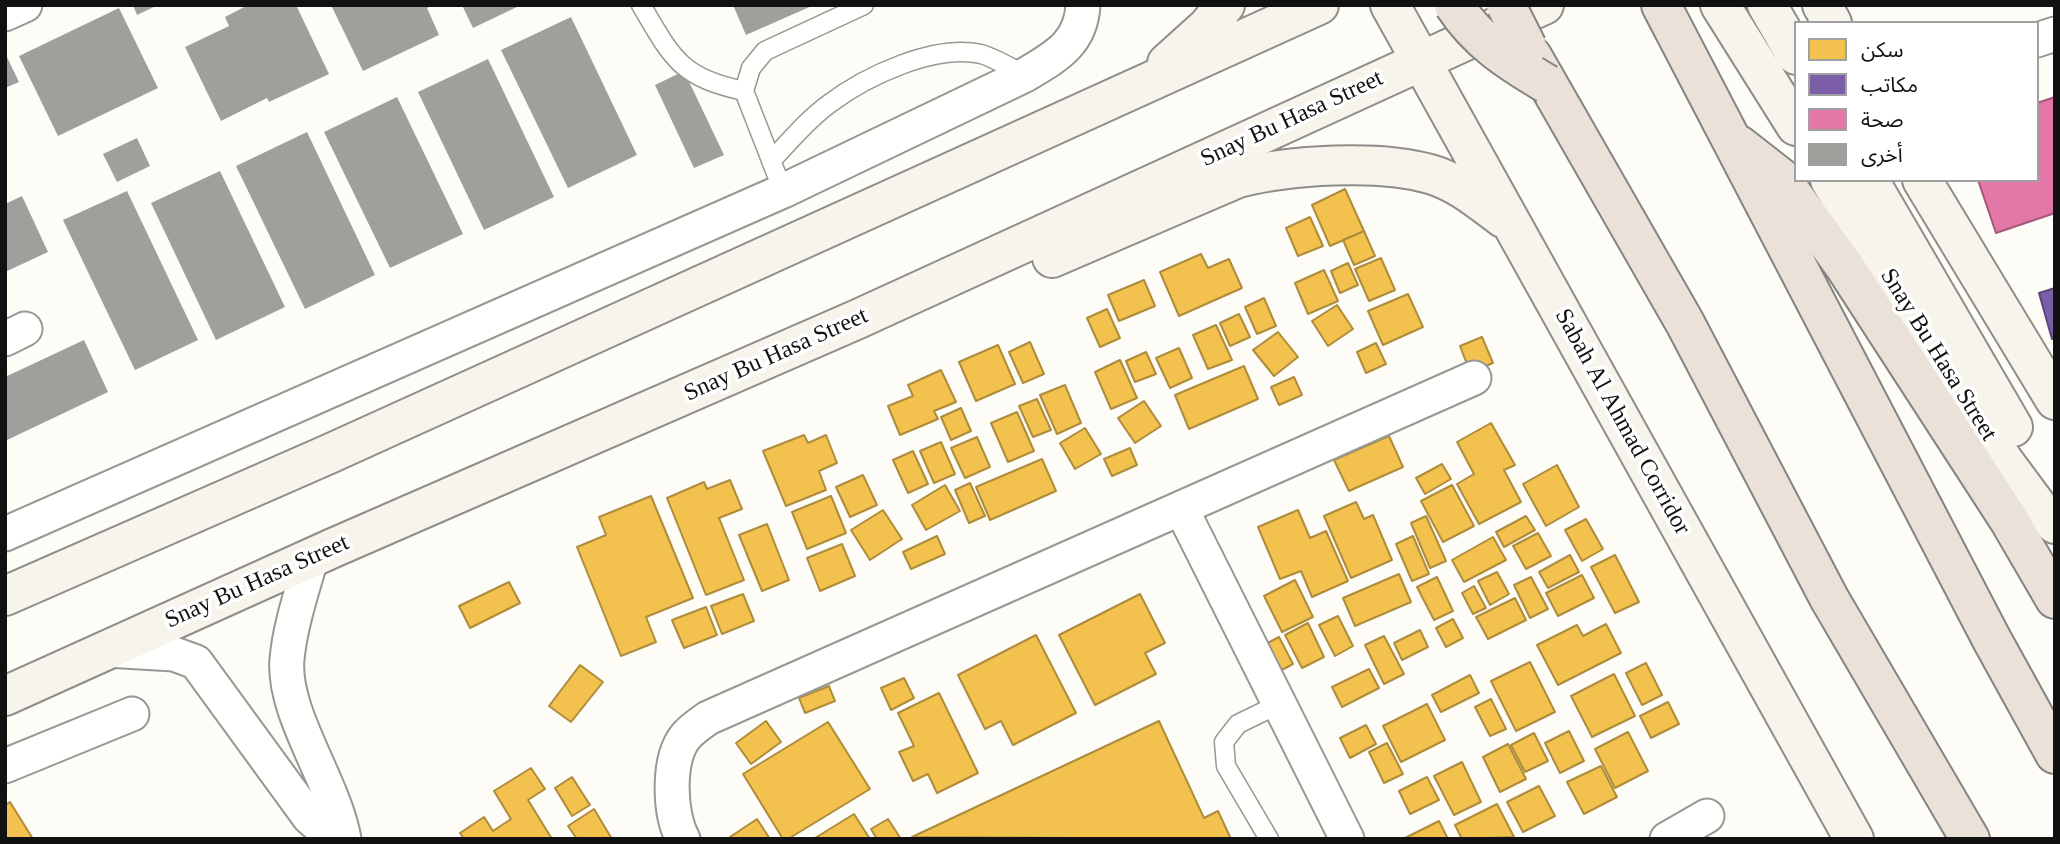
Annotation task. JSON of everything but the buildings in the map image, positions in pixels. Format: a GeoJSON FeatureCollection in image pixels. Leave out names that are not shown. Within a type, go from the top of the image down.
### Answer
{"type":"FeatureCollection","features":[{"type":"Feature","properties":{"kind":"highway"},"geometry":{"type":"LineString","coordinates":[[1454,5],[1471,30],[1500,56],[1547,84]]}},
{"type":"Feature","properties":{"kind":"highway"},"geometry":{"type":"LineString","coordinates":[[1506,5],[1547,84],[1685,323],[1829,598],[1970,839]]}},
{"type":"Feature","properties":{"kind":"highway"},"geometry":{"type":"LineString","coordinates":[[1661,5],[1990,638],[2055,754]]}},
{"type":"Feature","properties":{"kind":"highway"},"geometry":{"type":"LineString","coordinates":[[1728,137],[1780,177],[1845,267],[2009,520],[2055,599]]}},
{"type":"Feature","properties":{"kind":"street"},"geometry":{"type":"LineString","coordinates":[[5,14],[25,5]]}},
{"type":"Feature","properties":{"kind":"street"},"geometry":{"type":"LineString","coordinates":[[5,534],[777,176],[1025,75],[1063,52],[1072,42],[1080,30],[1083,5]]}},
{"type":"Feature","properties":{"kind":"street"},"geometry":{"type":"LineString","coordinates":[[1138,89],[1208,26],[1225,5]]}},
{"type":"Feature","properties":{"kind":"street"},"geometry":{"type":"LineString","coordinates":[[5,596],[1138,89],[1319,5]]}},
{"type":"Feature","properties":{"kind":"street","name":"Sabah Al Ahmad Corridor"},"geometry":{"type":"LineString","coordinates":[[1390,5],[1854,839]]}},
{"type":"Feature","properties":{"kind":"street","name":"Snay Bu Hasa Street"},"geometry":{"type":"LineString","coordinates":[[5,696],[859,320],[1544,5]]}},
{"type":"Feature","properties":{"kind":"street"},"geometry":{"type":"LineString","coordinates":[[1720,5],[1794,123]]}},
{"type":"Feature","properties":{"kind":"street"},"geometry":{"type":"LineString","coordinates":[[1767,5],[1794,52]]}},
{"type":"Feature","properties":{"kind":"street"},"geometry":{"type":"LineString","coordinates":[[1822,5],[1831,21]]}},
{"type":"Feature","properties":{"kind":"street"},"geometry":{"type":"LineString","coordinates":[[859,320],[904,317],[926,312],[1238,178],[1268,171],[1397,167],[1431,174],[1462,188],[1512,225]]}},
{"type":"Feature","properties":{"kind":"street","name":"Snay Bu Hasa Street"},"geometry":{"type":"LineString","coordinates":[[1831,182],[2003,460],[2040,510],[2055,524]]}},
{"type":"Feature","properties":{"kind":"street"},"geometry":{"type":"LineString","coordinates":[[1870,182],[2055,499]]}},
{"type":"Feature","properties":{"kind":"street"},"geometry":{"type":"LineString","coordinates":[[1923,182],[2055,400]]}},
{"type":"Feature","properties":{"kind":"street"},"geometry":{"type":"LineString","coordinates":[[682,839],[672,800],[673,769],[685,737],[708,718],[1474,378]]}},
{"type":"Feature","properties":{"kind":"street"},"geometry":{"type":"LineString","coordinates":[[1181,508],[1347,839]]}},
{"type":"Feature","properties":{"kind":"street"},"geometry":{"type":"LineString","coordinates":[[311,559],[287,660],[299,718],[335,799],[344,839]]}},
{"type":"Feature","properties":{"kind":"street"},"geometry":{"type":"LineString","coordinates":[[106,650],[174,654],[196,662],[309,817],[334,839]]}},
{"type":"Feature","properties":{"kind":"street"},"geometry":{"type":"LineString","coordinates":[[5,766],[132,714]]}},
{"type":"Feature","properties":{"kind":"street"},"geometry":{"type":"LineString","coordinates":[[1667,839],[1707,816]]}},
{"type":"Feature","properties":{"kind":"lane"},"geometry":{"type":"LineString","coordinates":[[641,5],[671,56],[689,72],[714,84],[744,91]]}},
{"type":"Feature","properties":{"kind":"lane"},"geometry":{"type":"LineString","coordinates":[[777,176],[744,91],[751,68],[765,51],[864,5]]}},
{"type":"Feature","properties":{"kind":"lane"},"geometry":{"type":"LineString","coordinates":[[777,176],[805,124],[831,102],[915,59],[951,51],[982,54],[1025,75]]}},
{"type":"Feature","properties":{"kind":"lane"},"geometry":{"type":"LineString","coordinates":[[1269,839],[1226,766],[1224,742],[1238,724],[1279,704]]}}]}
